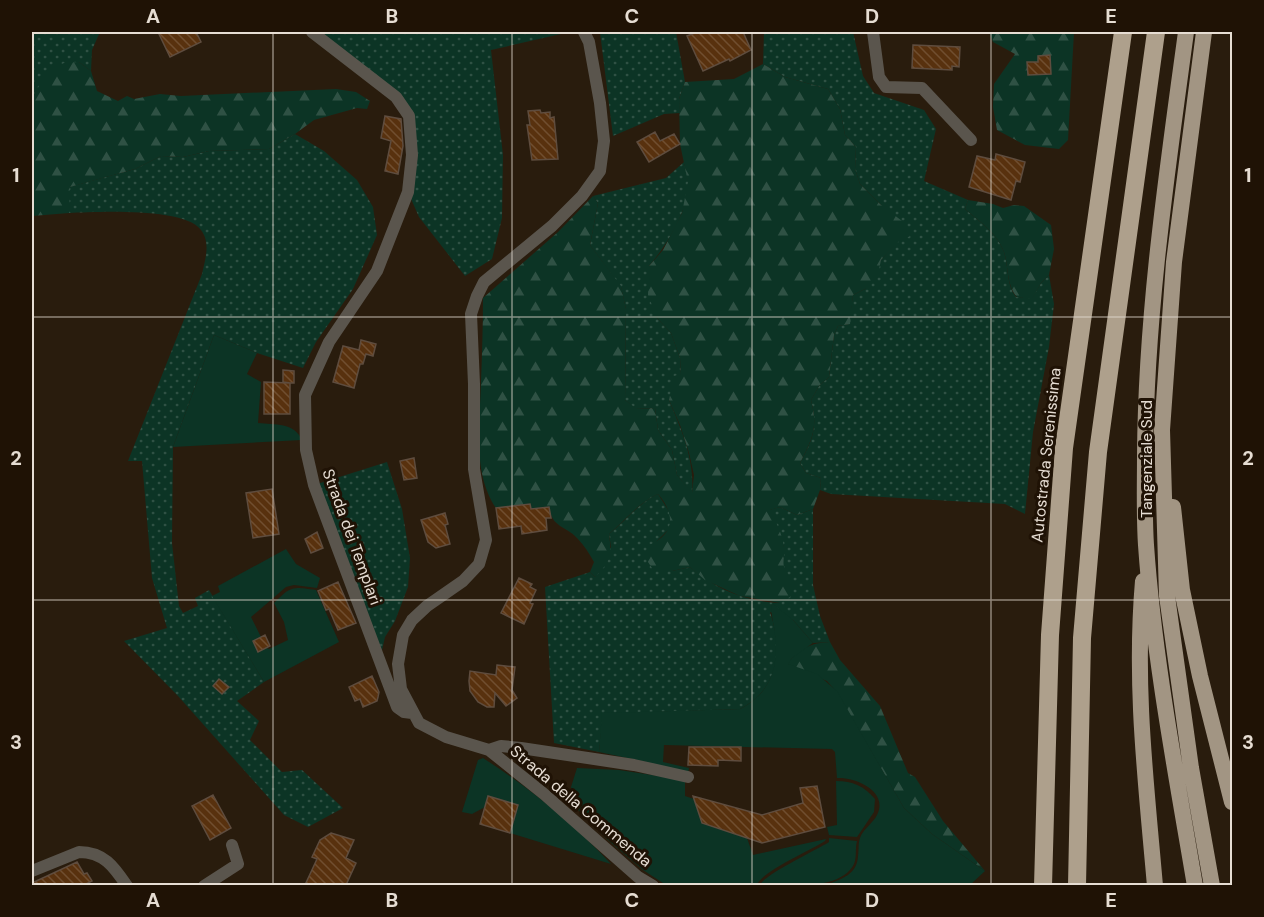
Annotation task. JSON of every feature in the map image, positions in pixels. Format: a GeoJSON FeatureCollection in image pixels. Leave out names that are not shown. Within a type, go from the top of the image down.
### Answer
{"type":"FeatureCollection","features":[{"type":"Feature","properties":{"kind":"highway","name":"Autostrada Serenissima"},"geometry":{"type":"LineString","coordinates":[[1043,885],[1050,635],[1064,448],[1123,32]]}},
{"type":"Feature","properties":{"kind":"highway"},"geometry":{"type":"LineString","coordinates":[[1077,885],[1082,638],[1097,463],[1156,32]]}},
{"type":"Feature","properties":{"kind":"highway","name":"Tangenziale Sud"},"geometry":{"type":"LineString","coordinates":[[1186,32],[1161,216],[1149,350],[1146,410],[1146,545],[1161,677],[1195,885]]}},
{"type":"Feature","properties":{"kind":"highway","name":"Tangenziale Sud"},"geometry":{"type":"LineString","coordinates":[[1204,32],[1174,262],[1162,430],[1167,596],[1191,768],[1212,885]]}},
{"type":"Feature","properties":{"kind":"highway"},"geometry":{"type":"LineString","coordinates":[[1162,430],[1182,590],[1200,676],[1233,802]]}},
{"type":"Feature","properties":{"kind":"highway"},"geometry":{"type":"LineString","coordinates":[[1146,545],[1138,631],[1140,715],[1155,885]]}},
{"type":"Feature","properties":{"kind":"street","name":"Strada dei Templari"},"geometry":{"type":"LineString","coordinates":[[312,32],[396,97],[409,116],[412,154],[408,192],[377,271],[329,342],[304,395],[306,450],[314,485],[398,707],[404,712],[412,713]]}},
{"type":"Feature","properties":{"kind":"street","name":"Strada della Commenda"},"geometry":{"type":"LineString","coordinates":[[584,32],[589,42],[600,103],[604,141],[600,171],[582,196],[552,226],[484,282],[477,296],[471,314],[474,469],[486,540],[478,564],[471,573],[412,620],[403,635],[398,664],[401,689],[419,723],[446,737],[489,750],[544,794],[629,869],[654,885]]}},
{"type":"Feature","properties":{"kind":"street"},"geometry":{"type":"LineString","coordinates":[[873,32],[879,77],[886,87],[922,88],[970,140]]}},
{"type":"Feature","properties":{"kind":"street","name":"Strada della Commenda"},"geometry":{"type":"LineString","coordinates":[[489,750],[501,746],[521,748],[634,765],[687,777]]}},
{"type":"Feature","properties":{"kind":"street"},"geometry":{"type":"LineString","coordinates":[[204,885],[238,864],[232,845]]}},
{"type":"Feature","properties":{"kind":"street"},"geometry":{"type":"LineString","coordinates":[[32,871],[79,852],[87,852],[104,858],[112,864],[127,885]]}},
{"type":"Feature","properties":{"kind":"green space"},"geometry":{"type":"Polygon","coordinates":[[[32,32],[100,32],[92,50],[91,71],[79,62],[38,89],[32,99],[32,32]]]}},
{"type":"Feature","properties":{"kind":"green space"},"geometry":{"type":"Polygon","coordinates":[[[312,32],[560,32],[561,34],[491,50],[503,155],[502,218],[492,259],[465,276],[419,217],[408,192],[409,116],[312,32]]]}},
{"type":"Feature","properties":{"kind":"green space"},"geometry":{"type":"Polygon","coordinates":[[[600,32],[676,32],[685,82],[679,99],[680,113],[664,114],[613,136],[600,32]]]}},
{"type":"Feature","properties":{"kind":"green space"},"geometry":{"type":"Polygon","coordinates":[[[764,32],[853,32],[863,76],[874,93],[924,110],[936,129],[924,181],[968,200],[965,209],[988,228],[1001,245],[1006,258],[1011,287],[1016,297],[1032,298],[1049,275],[1054,304],[1049,347],[1033,432],[1025,514],[1005,504],[831,494],[820,490],[821,478],[806,473],[800,463],[813,433],[814,418],[811,400],[819,386],[829,377],[834,335],[838,326],[849,324],[853,295],[865,289],[881,260],[897,242],[881,205],[860,184],[855,169],[856,147],[845,135],[840,109],[828,89],[785,77],[763,64],[764,32]]]}},
{"type":"Feature","properties":{"kind":"green space"},"geometry":{"type":"Polygon","coordinates":[[[989,32],[1074,32],[1068,140],[1059,149],[1025,145],[997,130],[993,107],[994,84],[1015,54],[993,42],[989,32]]]}},
{"type":"Feature","properties":{"kind":"green space"},"geometry":{"type":"Polygon","coordinates":[[[79,62],[91,71],[97,91],[118,101],[127,96],[134,99],[160,94],[181,96],[336,89],[356,92],[370,101],[367,109],[357,108],[314,120],[269,149],[209,151],[183,157],[161,156],[135,169],[70,187],[69,213],[32,216],[32,99],[47,71],[64,63],[79,62]]]}},
{"type":"Feature","properties":{"kind":"green space"},"geometry":{"type":"Polygon","coordinates":[[[763,64],[785,77],[828,89],[840,109],[845,135],[856,147],[855,169],[860,184],[881,205],[906,224],[910,236],[897,243],[881,260],[878,274],[865,289],[853,295],[850,324],[838,326],[834,335],[829,377],[819,386],[811,400],[814,418],[813,432],[800,463],[806,473],[821,478],[820,490],[813,509],[797,515],[780,507],[770,510],[783,542],[783,564],[792,580],[790,597],[780,603],[740,596],[705,580],[690,567],[672,571],[652,568],[646,559],[647,546],[663,536],[670,524],[668,509],[658,494],[638,507],[609,534],[609,558],[595,577],[590,572],[594,562],[588,552],[582,543],[556,523],[549,507],[530,509],[529,504],[496,508],[488,494],[483,479],[479,447],[483,298],[558,232],[593,196],[598,203],[590,245],[621,286],[626,309],[625,400],[637,409],[655,408],[658,430],[672,450],[677,475],[692,493],[694,475],[689,453],[669,400],[674,376],[681,374],[680,358],[671,333],[657,318],[648,295],[649,266],[663,250],[682,213],[688,182],[680,144],[679,99],[685,82],[734,79],[763,64]]]}},
{"type":"Feature","properties":{"kind":"green space"},"geometry":{"type":"Polygon","coordinates":[[[295,134],[324,151],[357,180],[373,207],[377,235],[353,289],[316,342],[303,368],[257,353],[214,335],[173,447],[172,543],[179,606],[183,613],[198,606],[195,598],[209,590],[264,682],[237,701],[259,721],[250,740],[282,772],[302,770],[343,808],[308,827],[284,815],[178,696],[124,641],[167,628],[152,578],[142,461],[128,461],[202,274],[206,240],[201,230],[192,223],[159,214],[69,213],[69,187],[135,169],[161,156],[183,157],[209,151],[269,149],[295,134]]]}},
{"type":"Feature","properties":{"kind":"green space"},"geometry":{"type":"Polygon","coordinates":[[[684,162],[688,176],[685,204],[670,238],[649,266],[657,318],[671,333],[680,358],[681,374],[669,400],[683,434],[692,469],[692,494],[677,475],[672,450],[658,430],[655,408],[636,409],[625,400],[626,309],[621,287],[590,245],[598,203],[593,196],[666,178],[684,162]]]}},
{"type":"Feature","properties":{"kind":"green space"},"geometry":{"type":"Polygon","coordinates":[[[968,200],[1003,208],[1014,205],[1024,206],[1051,225],[1054,249],[1049,275],[1041,283],[1032,299],[1017,297],[1013,292],[1001,245],[988,228],[965,209],[968,200]]]}},
{"type":"Feature","properties":{"kind":"green space"},"geometry":{"type":"Polygon","coordinates":[[[214,335],[257,353],[247,374],[261,382],[258,423],[289,427],[299,434],[302,440],[173,447],[214,335]]]}},
{"type":"Feature","properties":{"kind":"green space"},"geometry":{"type":"Polygon","coordinates":[[[387,462],[402,509],[410,558],[408,587],[395,621],[385,637],[380,659],[314,485],[387,462]]]}},
{"type":"Feature","properties":{"kind":"green space"},"geometry":{"type":"Polygon","coordinates":[[[658,494],[672,516],[669,529],[655,543],[672,571],[690,567],[710,582],[732,593],[768,602],[780,603],[784,547],[769,510],[780,507],[797,515],[813,509],[813,585],[820,616],[830,642],[813,643],[793,620],[770,612],[777,654],[770,680],[753,701],[740,709],[603,714],[599,752],[554,743],[545,587],[590,572],[595,577],[611,547],[609,534],[638,507],[658,494]]]}},
{"type":"Feature","properties":{"kind":"green space"},"geometry":{"type":"Polygon","coordinates":[[[286,549],[296,564],[320,578],[317,588],[294,585],[286,587],[251,617],[261,637],[253,641],[269,649],[288,640],[284,622],[274,603],[289,590],[297,588],[316,590],[339,642],[264,682],[212,596],[220,592],[218,586],[286,549]]]}},
{"type":"Feature","properties":{"kind":"green space"},"geometry":{"type":"Polygon","coordinates":[[[772,603],[793,620],[813,643],[792,658],[788,664],[817,674],[837,691],[904,808],[932,834],[985,871],[970,885],[826,885],[837,881],[855,868],[860,838],[877,815],[879,806],[874,792],[868,787],[853,780],[837,778],[835,752],[832,749],[664,745],[663,762],[689,768],[688,774],[599,752],[602,713],[740,709],[759,696],[774,669],[776,647],[772,603]]]}},
{"type":"Feature","properties":{"kind":"green space"},"geometry":{"type":"Polygon","coordinates":[[[830,642],[840,660],[880,706],[908,773],[915,777],[943,821],[985,871],[932,834],[904,808],[836,691],[827,681],[787,664],[806,647],[830,642]]]}},
{"type":"Feature","properties":{"kind":"green space"},"geometry":{"type":"Polygon","coordinates":[[[483,758],[550,807],[611,864],[510,833],[517,805],[489,796],[485,807],[472,814],[462,812],[478,760],[483,758]]]}},
{"type":"Feature","properties":{"kind":"green space"},"geometry":{"type":"Polygon","coordinates":[[[577,768],[619,770],[685,780],[685,796],[694,799],[702,823],[747,838],[753,855],[826,839],[767,874],[757,885],[666,885],[643,870],[577,809],[571,787],[577,768]]]}},
{"type":"Feature","properties":{"kind":"green space"},"geometry":{"type":"Polygon","coordinates":[[[836,781],[858,785],[875,799],[874,812],[857,837],[829,835],[827,827],[837,825],[836,781]]]}},
{"type":"Feature","properties":{"kind":"green space"},"geometry":{"type":"Polygon","coordinates":[[[829,838],[857,841],[855,861],[847,873],[837,879],[812,885],[760,885],[780,869],[829,842],[829,838]]]}},
{"type":"Feature","properties":{"kind":"building"},"geometry":{"type":"Polygon","coordinates":[[[158,32],[196,32],[201,42],[170,57],[158,32]]]}},
{"type":"Feature","properties":{"kind":"building"},"geometry":{"type":"Polygon","coordinates":[[[697,32],[743,32],[751,50],[703,71],[687,36],[697,32]]]}},
{"type":"Feature","properties":{"kind":"building"},"geometry":{"type":"Polygon","coordinates":[[[913,45],[960,47],[959,67],[952,66],[952,70],[912,68],[913,45]]]}},
{"type":"Feature","properties":{"kind":"building"},"geometry":{"type":"Polygon","coordinates":[[[1050,55],[1051,74],[1028,75],[1027,62],[1038,62],[1038,56],[1050,55]]]}},
{"type":"Feature","properties":{"kind":"building"},"geometry":{"type":"Polygon","coordinates":[[[540,110],[541,113],[550,112],[550,118],[554,117],[558,159],[532,160],[527,125],[530,125],[528,111],[540,110]]]}},
{"type":"Feature","properties":{"kind":"building"},"geometry":{"type":"Polygon","coordinates":[[[385,116],[401,119],[403,146],[398,174],[385,171],[391,141],[381,138],[385,116]]]}},
{"type":"Feature","properties":{"kind":"building"},"geometry":{"type":"Polygon","coordinates":[[[655,132],[660,141],[674,134],[680,144],[649,162],[637,142],[655,132]]]}},
{"type":"Feature","properties":{"kind":"building"},"geometry":{"type":"Polygon","coordinates":[[[996,154],[1025,162],[1020,182],[1016,181],[1011,200],[969,187],[977,156],[995,160],[996,154]]]}},
{"type":"Feature","properties":{"kind":"building"},"geometry":{"type":"Polygon","coordinates":[[[361,340],[376,344],[373,356],[366,354],[363,364],[360,364],[354,388],[333,382],[343,346],[359,350],[361,340]]]}},
{"type":"Feature","properties":{"kind":"building"},"geometry":{"type":"Polygon","coordinates":[[[283,370],[294,371],[294,383],[283,382],[283,370]]]}},
{"type":"Feature","properties":{"kind":"building"},"geometry":{"type":"Polygon","coordinates":[[[264,382],[290,383],[290,414],[264,414],[264,382]]]}},
{"type":"Feature","properties":{"kind":"building"},"geometry":{"type":"Polygon","coordinates":[[[414,458],[417,478],[404,480],[400,461],[414,458]]]}},
{"type":"Feature","properties":{"kind":"building"},"geometry":{"type":"Polygon","coordinates":[[[272,489],[279,534],[253,538],[246,493],[272,489]]]}},
{"type":"Feature","properties":{"kind":"building"},"geometry":{"type":"Polygon","coordinates":[[[530,504],[531,509],[549,507],[551,518],[546,518],[547,530],[522,534],[521,526],[499,529],[496,508],[530,504]]]}},
{"type":"Feature","properties":{"kind":"building"},"geometry":{"type":"Polygon","coordinates":[[[445,513],[448,524],[445,525],[450,544],[436,548],[428,542],[421,520],[445,513]]]}},
{"type":"Feature","properties":{"kind":"building"},"geometry":{"type":"Polygon","coordinates":[[[317,532],[323,548],[311,553],[305,539],[317,532]]]}},
{"type":"Feature","properties":{"kind":"building"},"geometry":{"type":"Polygon","coordinates":[[[519,578],[532,584],[530,587],[536,590],[530,603],[533,604],[524,624],[501,613],[519,578]]]}},
{"type":"Feature","properties":{"kind":"building"},"geometry":{"type":"Polygon","coordinates":[[[338,582],[356,623],[338,630],[318,591],[338,582]]]}},
{"type":"Feature","properties":{"kind":"building"},"geometry":{"type":"Polygon","coordinates":[[[265,635],[270,646],[258,652],[253,641],[265,635]]]}},
{"type":"Feature","properties":{"kind":"building"},"geometry":{"type":"Polygon","coordinates":[[[497,665],[515,667],[512,690],[517,698],[506,706],[495,693],[494,707],[487,707],[478,702],[470,691],[470,671],[496,675],[497,665]]]}},
{"type":"Feature","properties":{"kind":"building"},"geometry":{"type":"Polygon","coordinates":[[[372,676],[379,692],[377,701],[363,707],[360,699],[355,701],[349,687],[372,676]]]}},
{"type":"Feature","properties":{"kind":"building"},"geometry":{"type":"Polygon","coordinates":[[[219,679],[229,687],[222,694],[213,686],[219,679]]]}},
{"type":"Feature","properties":{"kind":"building"},"geometry":{"type":"Polygon","coordinates":[[[689,747],[741,747],[741,761],[718,760],[718,766],[688,765],[689,747]]]}},
{"type":"Feature","properties":{"kind":"building"},"geometry":{"type":"Polygon","coordinates":[[[817,786],[825,827],[762,843],[702,823],[693,796],[762,815],[803,803],[800,788],[817,786]]]}},
{"type":"Feature","properties":{"kind":"building"},"geometry":{"type":"Polygon","coordinates":[[[213,795],[231,828],[210,840],[192,806],[213,795]]]}},
{"type":"Feature","properties":{"kind":"building"},"geometry":{"type":"Polygon","coordinates":[[[488,796],[518,805],[510,833],[480,824],[488,796]]]}},
{"type":"Feature","properties":{"kind":"building"},"geometry":{"type":"Polygon","coordinates":[[[331,833],[354,840],[346,858],[356,863],[346,885],[305,885],[317,859],[312,857],[320,840],[331,833]]]}},
{"type":"Feature","properties":{"kind":"building"},"geometry":{"type":"Polygon","coordinates":[[[77,862],[84,874],[87,873],[92,881],[84,885],[32,885],[32,883],[77,862]]]}}]}
